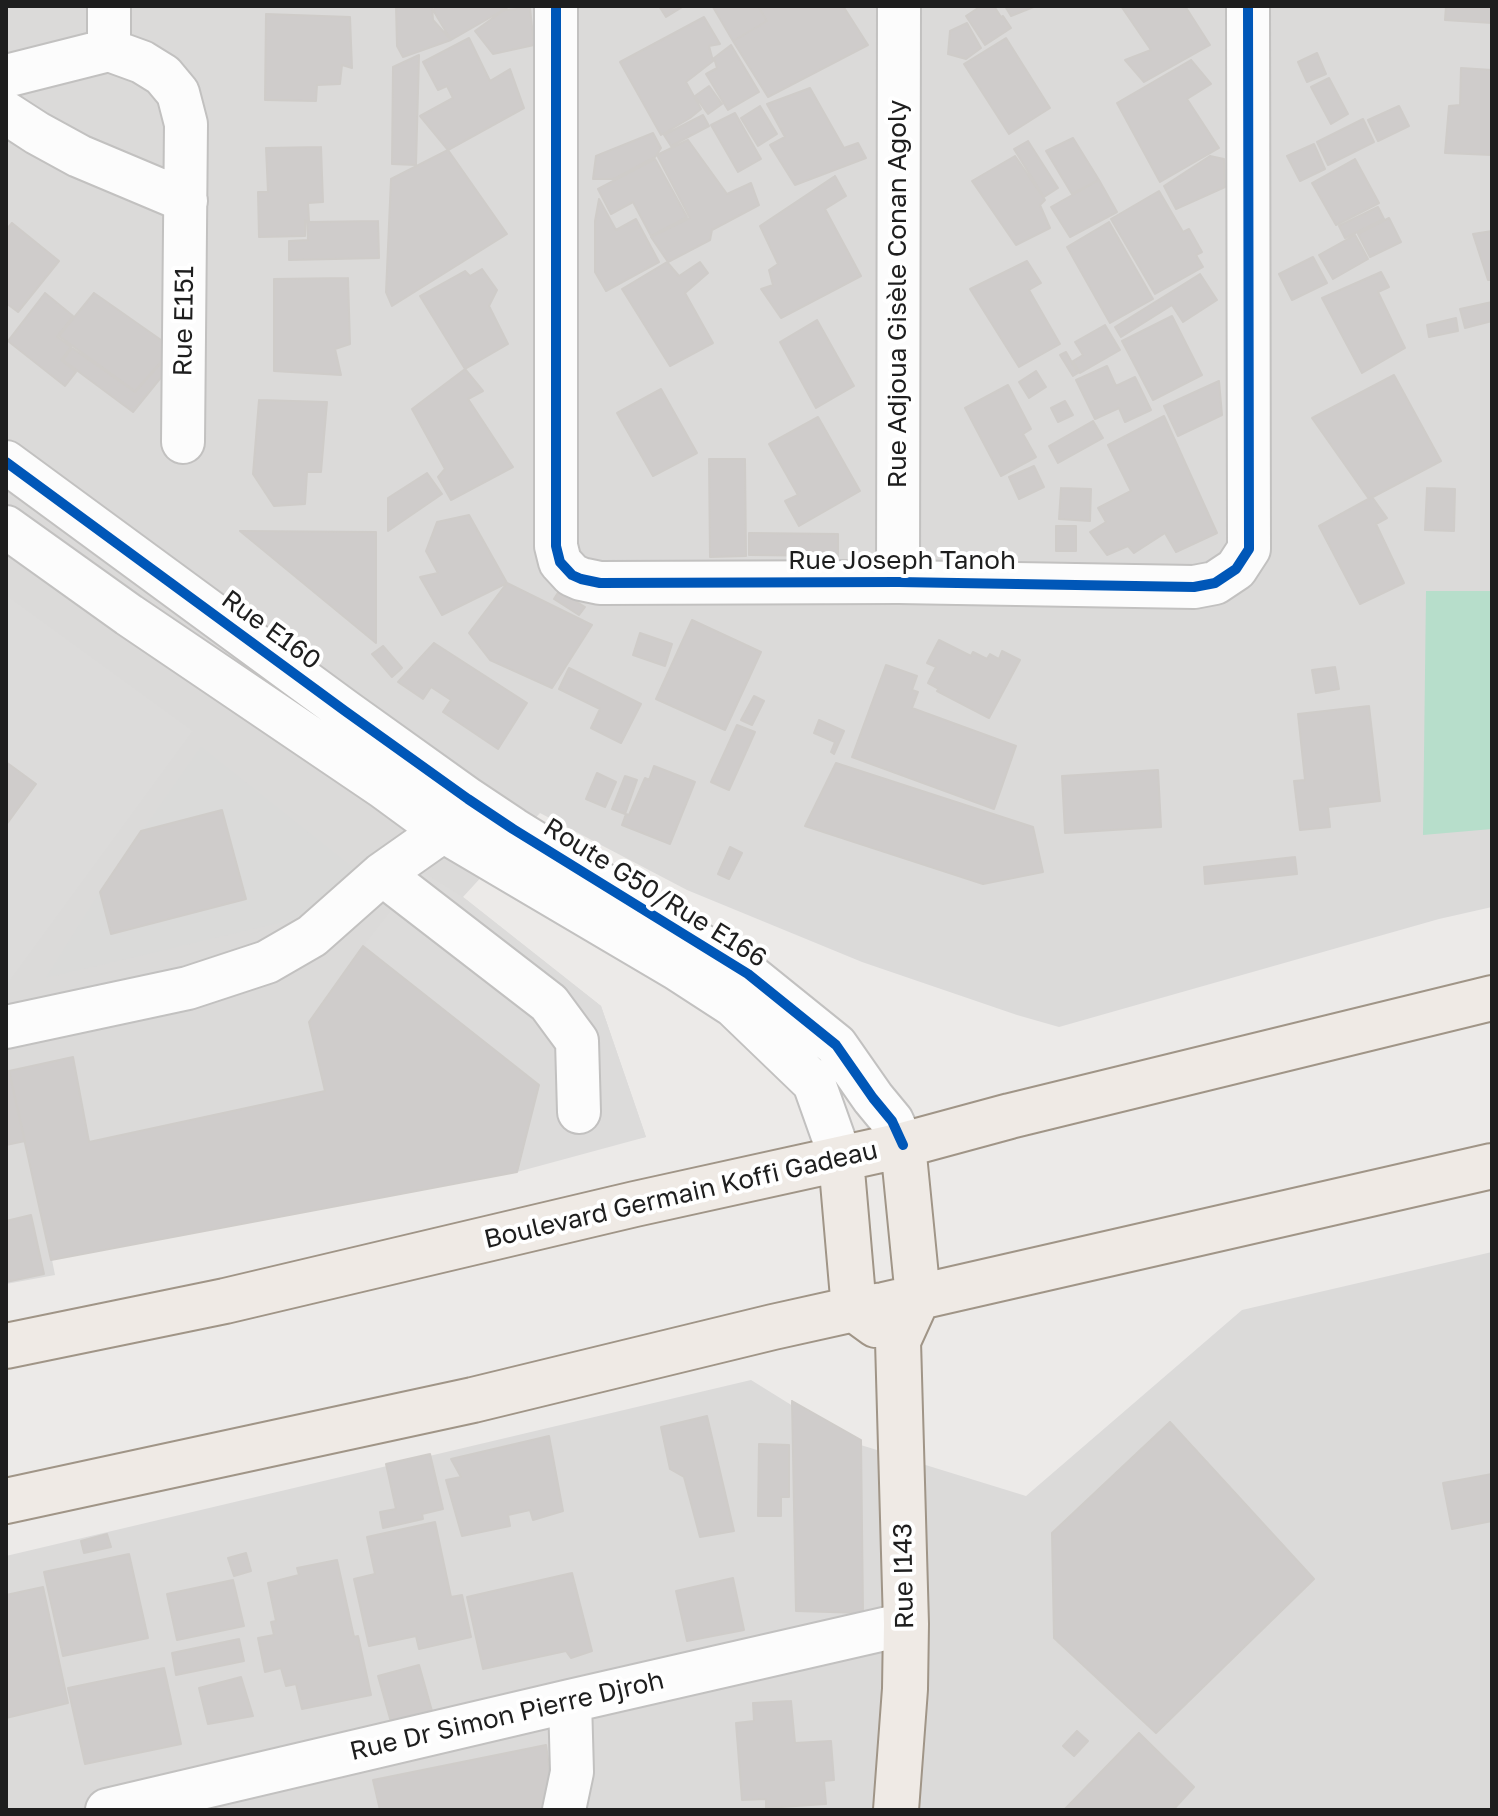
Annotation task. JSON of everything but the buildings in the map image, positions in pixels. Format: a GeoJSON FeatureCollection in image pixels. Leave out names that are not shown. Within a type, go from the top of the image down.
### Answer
{"type":"FeatureCollection","features":[{"type":"Feature","properties":{"kind":"main road","name":"Boulevard Germain Koffi Gadeau"},"geometry":{"type":"LineString","coordinates":[[6,1346],[225,1301],[635,1204],[903,1145],[1492,998]]}},
{"type":"Feature","properties":{"kind":"main road"},"geometry":{"type":"LineString","coordinates":[[854,1309],[898,1341],[918,1297],[903,1145]]}},
{"type":"Feature","properties":{"kind":"main road","name":"Route G50/Rue E166"},"geometry":{"type":"LineString","coordinates":[[841,1159],[854,1309]]}},
{"type":"Feature","properties":{"kind":"main road"},"geometry":{"type":"LineString","coordinates":[[6,1501],[473,1400],[854,1309],[884,1305],[1492,1166]]}},
{"type":"Feature","properties":{"kind":"main road","name":"Rue I143"},"geometry":{"type":"LineString","coordinates":[[896,1810],[905,1689],[906,1624],[898,1341]]}},
{"type":"Feature","properties":{"kind":"street"},"geometry":{"type":"LineString","coordinates":[[6,76],[109,50],[109,6]]}},
{"type":"Feature","properties":{"kind":"street","name":"Rue Joseph Tanoh"},"geometry":{"type":"LineString","coordinates":[[556,6],[556,546],[560,562],[572,575],[600,583],[898,582],[1194,587],[1215,583],[1236,569],[1249,549],[1248,6]]}},
{"type":"Feature","properties":{"kind":"street","name":"Rue Adjoua Gisèle Conan Agoly"},"geometry":{"type":"LineString","coordinates":[[898,582],[899,6]]}},
{"type":"Feature","properties":{"kind":"street","name":"Rue E151"},"geometry":{"type":"LineString","coordinates":[[109,50],[142,62],[163,75],[178,93],[186,124],[183,442]]}},
{"type":"Feature","properties":{"kind":"street"},"geometry":{"type":"LineString","coordinates":[[6,113],[79,156],[186,201]]}},
{"type":"Feature","properties":{"kind":"street","name":"Rue E160"},"geometry":{"type":"LineString","coordinates":[[6,462],[345,711],[513,829]]}},
{"type":"Feature","properties":{"kind":"street"},"geometry":{"type":"LineString","coordinates":[[6,527],[443,831]]}},
{"type":"Feature","properties":{"kind":"street"},"geometry":{"type":"LineString","coordinates":[[6,1027],[188,988],[267,962],[312,936],[382,874],[443,831],[513,829]]}},
{"type":"Feature","properties":{"kind":"street","name":"Route G50/Rue E166"},"geometry":{"type":"LineString","coordinates":[[513,829],[748,974],[836,1045],[892,1121],[903,1145]]}},
{"type":"Feature","properties":{"kind":"street","name":"Route G50/Rue E166"},"geometry":{"type":"LineString","coordinates":[[443,831],[734,1006],[814,1083],[841,1159]]}},
{"type":"Feature","properties":{"kind":"street"},"geometry":{"type":"LineString","coordinates":[[382,874],[549,1003],[577,1041],[579,1112]]}},
{"type":"Feature","properties":{"kind":"street","name":"Rue Dr Simon Pierre Djroh"},"geometry":{"type":"LineString","coordinates":[[107,1810],[906,1624]]}},
{"type":"Feature","properties":{"kind":"street"},"geometry":{"type":"LineString","coordinates":[[564,1810],[572,1772],[570,1701]]}},
{"type":"Feature","properties":{"kind":"shaded area"},"geometry":{"type":"Polygon","coordinates":[[[6,6],[1492,6],[1492,907],[1439,919],[1059,1027],[862,962],[687,890],[540,813],[463,897],[601,1006],[646,1137],[52,1260],[55,1275],[6,1284],[6,6]]]}},
{"type":"Feature","properties":{"kind":"shaded area"},"geometry":{"type":"Polygon","coordinates":[[[6,595],[193,731],[6,986],[6,825],[36,784],[6,762],[6,595]]]}},
{"type":"Feature","properties":{"kind":"shaded area"},"geometry":{"type":"Polygon","coordinates":[[[201,747],[353,868],[308,916],[46,978],[100,892],[201,747]]]}},
{"type":"Feature","properties":{"kind":"shaded area"},"geometry":{"type":"Polygon","coordinates":[[[421,871],[463,897],[601,1006],[646,1137],[517,1172],[539,1084],[363,946],[421,871]]]}},
{"type":"Feature","properties":{"kind":"shaded area"},"geometry":{"type":"Polygon","coordinates":[[[1492,1252],[1492,1810],[6,1810],[6,1556],[751,1380],[851,1442],[1026,1496],[1242,1310],[1492,1252]]]}},
{"type":"Feature","properties":{"kind":"green space"},"geometry":{"type":"Polygon","coordinates":[[[1426,591],[1492,591],[1492,829],[1423,835],[1426,591]]]}},
{"type":"Feature","properties":{"kind":"cycle path"},"geometry":{"type":"LineString","coordinates":[[556,6],[556,546],[560,562],[572,575],[600,583],[898,582],[1194,587],[1215,583],[1236,569],[1249,549],[1248,6]]}},
{"type":"Feature","properties":{"kind":"cycle path"},"geometry":{"type":"LineString","coordinates":[[6,462],[468,799],[748,974],[836,1045],[892,1121],[903,1145]]}}]}
